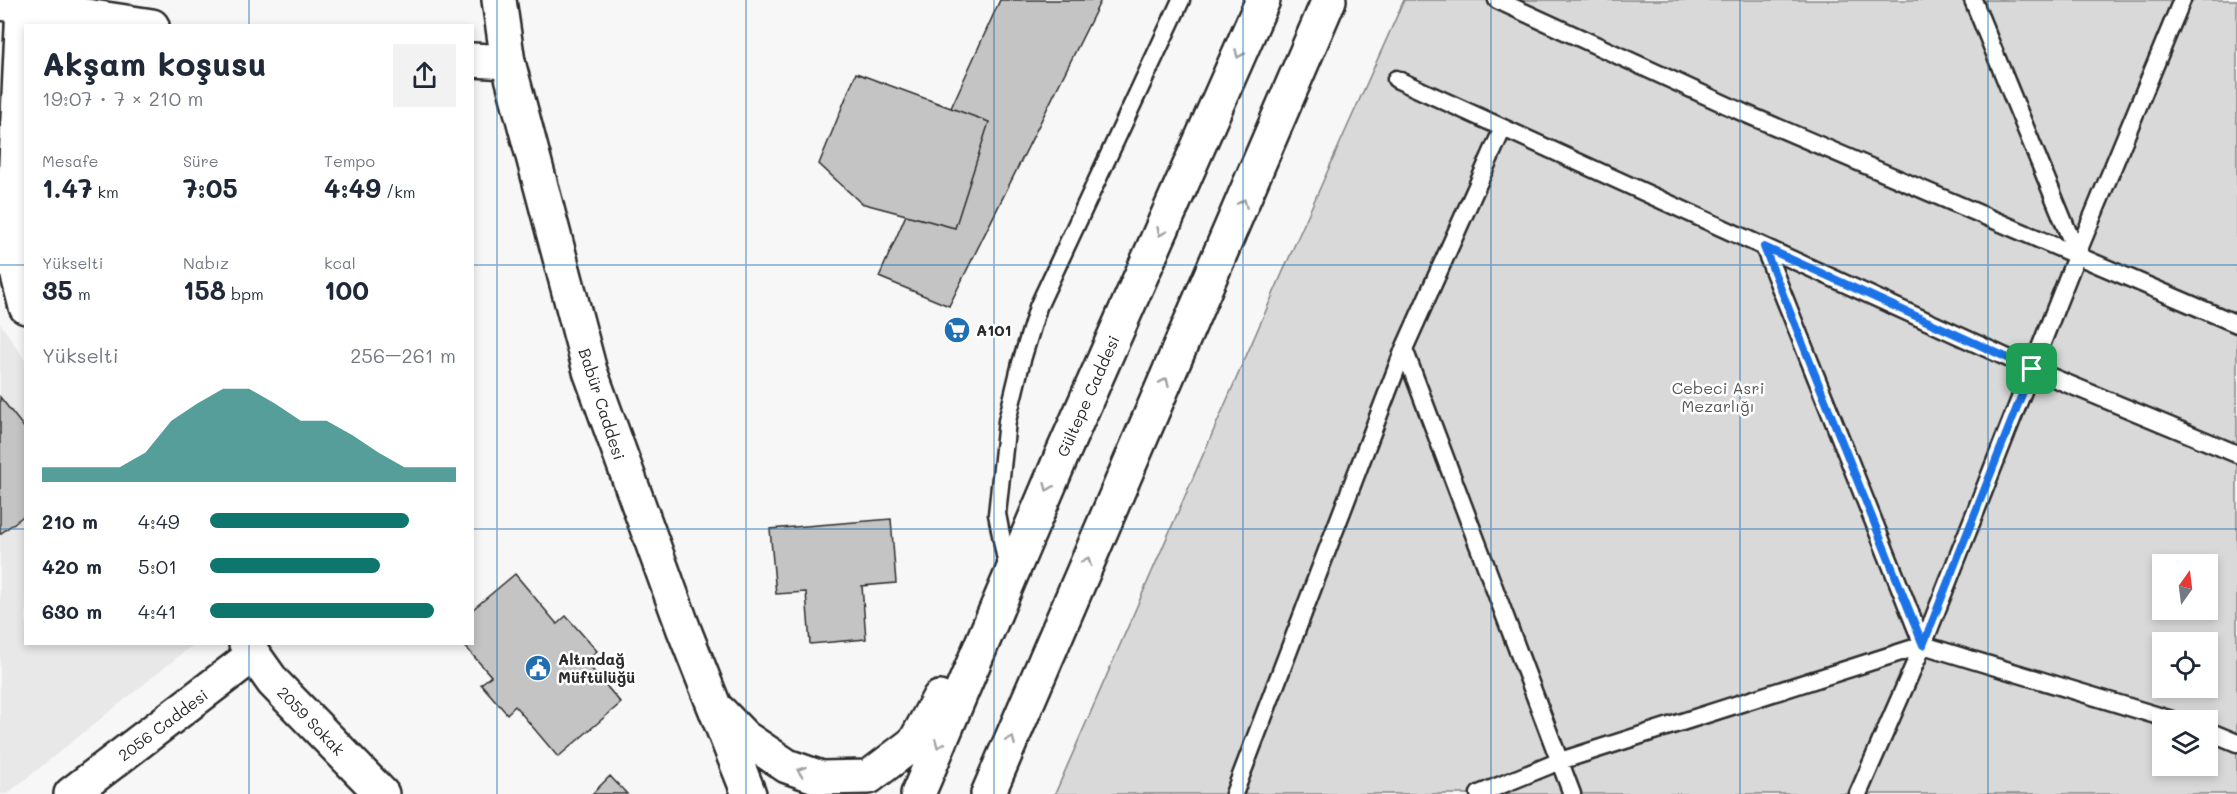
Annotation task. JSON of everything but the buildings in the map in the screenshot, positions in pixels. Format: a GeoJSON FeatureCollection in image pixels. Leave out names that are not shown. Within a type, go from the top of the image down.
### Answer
{"type":"FeatureCollection","features":[{"type":"Feature","properties":{"kind":"main road","name":"Babür Caddesi"},"geometry":{"type":"LineString","coordinates":[[499,0],[508,62],[590,371],[639,512],[749,794]]}},
{"type":"Feature","properties":{"kind":"main road","name":"Gültepe Caddesi"},"geometry":{"type":"LineString","coordinates":[[918,794],[1263,0]]}},
{"type":"Feature","properties":{"kind":"main road"},"geometry":{"type":"LineString","coordinates":[[988,794],[1329,0]]}},
{"type":"Feature","properties":{"kind":"main road"},"geometry":{"type":"LineString","coordinates":[[24,299],[12,252],[11,4],[139,24]]}},
{"type":"Feature","properties":{"kind":"main road"},"geometry":{"type":"LineString","coordinates":[[474,60],[508,62]]}},
{"type":"Feature","properties":{"kind":"main road","name":"2056 Caddesi"},"geometry":{"type":"LineString","coordinates":[[71,794],[168,722],[249,649]]}},
{"type":"Feature","properties":{"kind":"main road","name":"2059 Sokak"},"geometry":{"type":"LineString","coordinates":[[249,649],[273,682],[382,794]]}},
{"type":"Feature","properties":{"kind":"main road"},"geometry":{"type":"LineString","coordinates":[[715,707],[744,737],[788,766],[821,778],[869,777],[915,742],[943,691],[963,687]]}},
{"type":"Feature","properties":{"kind":"lane"},"geometry":{"type":"LineString","coordinates":[[1010,578],[997,514],[1008,421],[1021,363],[1038,307],[1181,0]]}},
{"type":"Feature","properties":{"kind":"lane"},"geometry":{"type":"LineString","coordinates":[[1497,0],[1744,113],[2237,324]]}},
{"type":"Feature","properties":{"kind":"lane"},"geometry":{"type":"LineString","coordinates":[[1973,0],[2077,254]]}},
{"type":"Feature","properties":{"kind":"lane"},"geometry":{"type":"LineString","coordinates":[[1858,794],[1923,645],[2077,254],[2182,0]]}},
{"type":"Feature","properties":{"kind":"lane"},"geometry":{"type":"LineString","coordinates":[[1395,79],[2032,369],[2237,454]]}},
{"type":"Feature","properties":{"kind":"lane"},"geometry":{"type":"LineString","coordinates":[[1234,794],[1404,349],[1503,128]]}},
{"type":"Feature","properties":{"kind":"lane"},"geometry":{"type":"LineString","coordinates":[[1764,247],[1923,645]]}},
{"type":"Feature","properties":{"kind":"lane"},"geometry":{"type":"LineString","coordinates":[[1404,349],[1572,794]]}},
{"type":"Feature","properties":{"kind":"lane"},"geometry":{"type":"LineString","coordinates":[[1479,794],[1560,761],[1923,645],[2152,714]]}},
{"type":"Feature","properties":{"kind":"lane"},"geometry":{"type":"LineString","coordinates":[[2218,735],[2237,743]]}},
{"type":"Feature","properties":{"kind":"shaded area"},"geometry":{"type":"Polygon","coordinates":[[[0,323],[24,359],[24,645],[193,645],[7,794],[0,794],[0,323]]]}},
{"type":"Feature","properties":{"kind":"green space","name":"Cebeci Asri Mezarlığı"},"geometry":{"type":"Polygon","coordinates":[[[1404,0],[2237,0],[2237,794],[1055,794],[1404,0]]]}},
{"type":"Feature","properties":{"kind":"place","name":"A101"},"geometry":{"type":"Point","coordinates":[957,330]}},
{"type":"Feature","properties":{"kind":"place","name":"Altındağ Müftülüğü"},"geometry":{"type":"Point","coordinates":[538,668]}},
{"type":"Feature","properties":{"kind":"route"},"geometry":{"type":"LineString","coordinates":[[1764,247],[2032,369],[2005,438],[1923,645],[1764,247]]}}]}
